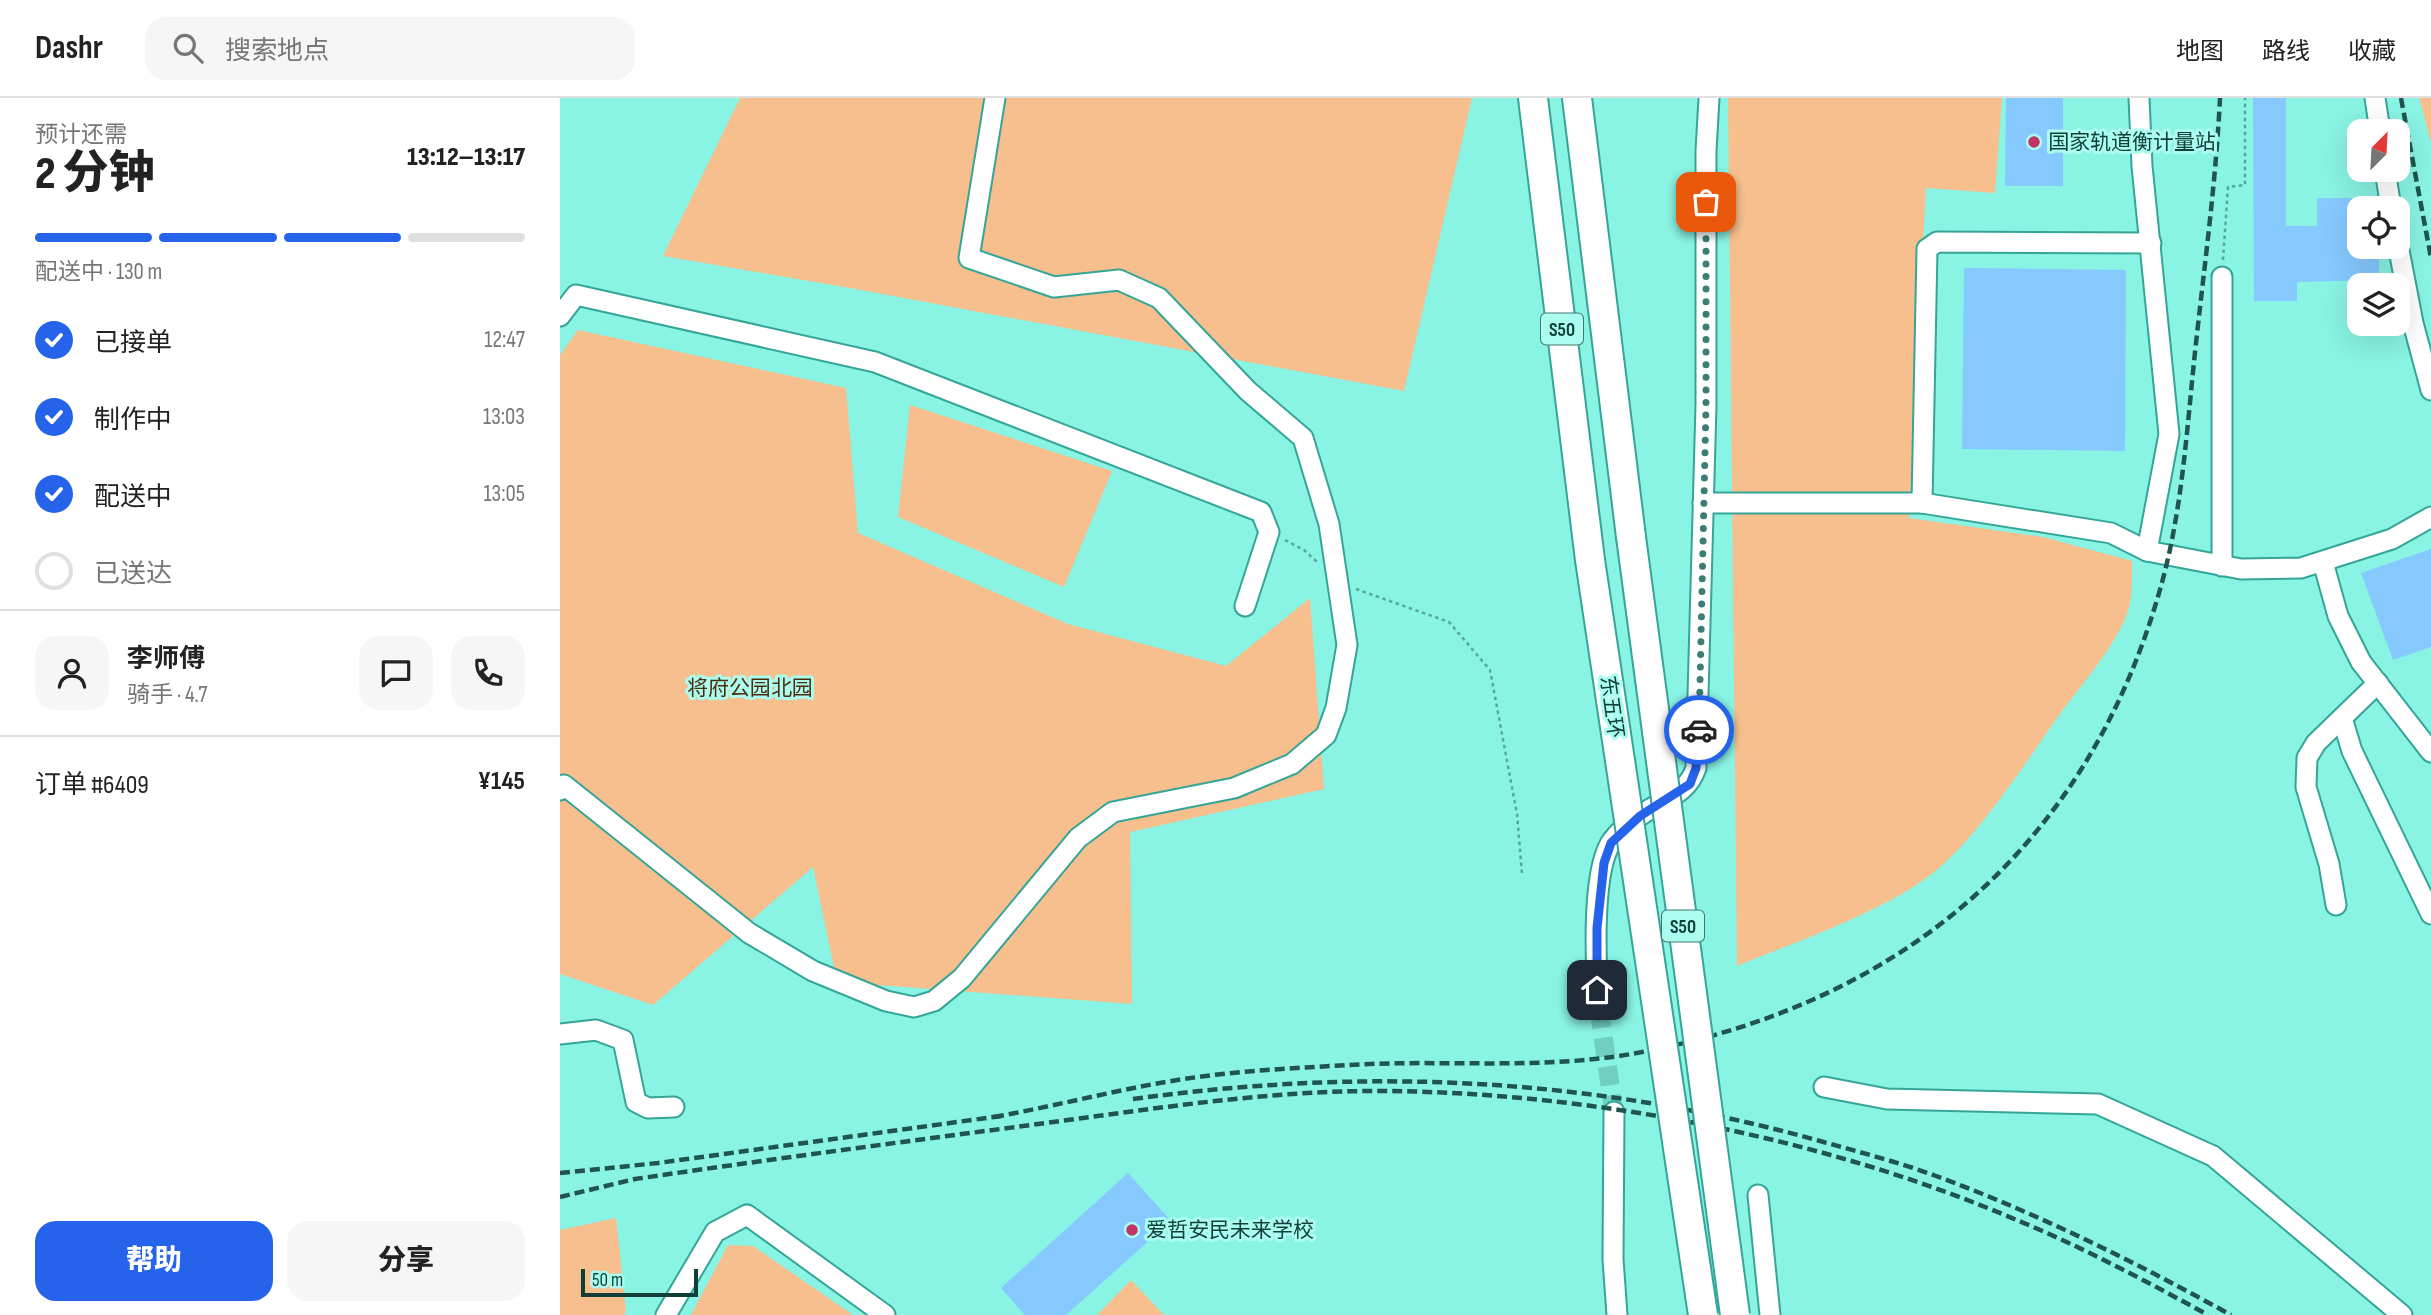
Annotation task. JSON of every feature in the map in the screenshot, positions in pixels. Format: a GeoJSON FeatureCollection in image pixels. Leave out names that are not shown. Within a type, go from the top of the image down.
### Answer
{"type":"FeatureCollection","features":[{"type":"Feature","properties":{"kind":"highway","name":"东五环"},"geometry":{"type":"LineString","coordinates":[[1533,98],[1590,560],[1703,1315]]}},
{"type":"Feature","properties":{"kind":"highway","name":"东五环"},"geometry":{"type":"LineString","coordinates":[[1577,98],[1631,537],[1735,1315]]}},
{"type":"Feature","properties":{"kind":"street"},"geometry":{"type":"LineString","coordinates":[[562,788],[749,933],[813,971],[886,1001],[914,1007],[934,1000],[962,978],[1078,838],[1113,811],[1234,788],[1292,764],[1326,735],[1336,708],[1347,645],[1340,583],[1329,524],[1303,438],[1248,391],[1159,298],[1119,280],[1054,287],[969,258],[995,98]]}},
{"type":"Feature","properties":{"kind":"street"},"geometry":{"type":"LineString","coordinates":[[1599,1009],[1597,928],[1604,863],[1611,843],[1640,816],[1690,784],[1696,768],[1709,98]]}},
{"type":"Feature","properties":{"kind":"street"},"geometry":{"type":"LineString","coordinates":[[2138,98],[2142,166],[2169,434],[2147,551]]}},
{"type":"Feature","properties":{"kind":"street"},"geometry":{"type":"LineString","coordinates":[[2375,98],[2378,119]]}},
{"type":"Feature","properties":{"kind":"street"},"geometry":{"type":"LineString","coordinates":[[1922,503],[1927,248],[1937,242],[2151,243]]}},
{"type":"Feature","properties":{"kind":"street"},"geometry":{"type":"LineString","coordinates":[[2401,259],[2413,323],[2431,390]]}},
{"type":"Feature","properties":{"kind":"street"},"geometry":{"type":"LineString","coordinates":[[2222,277],[2222,566]]}},
{"type":"Feature","properties":{"kind":"street"},"geometry":{"type":"LineString","coordinates":[[560,316],[576,295],[874,362],[1251,508],[1261,513],[1269,532],[1245,606]]}},
{"type":"Feature","properties":{"kind":"street"},"geometry":{"type":"LineString","coordinates":[[1703,503],[1922,503],[2111,533],[2147,551],[2241,569],[2301,568],[2323,562],[2392,539],[2431,517]]}},
{"type":"Feature","properties":{"kind":"street"},"geometry":{"type":"LineString","coordinates":[[2323,562],[2339,615],[2361,662],[2428,751]]}},
{"type":"Feature","properties":{"kind":"street"},"geometry":{"type":"LineString","coordinates":[[2336,905],[2329,864],[2310,806],[2305,771],[2307,758],[2316,743],[2378,683]]}},
{"type":"Feature","properties":{"kind":"street"},"geometry":{"type":"LineString","coordinates":[[2343,718],[2352,751],[2431,914]]}},
{"type":"Feature","properties":{"kind":"street"},"geometry":{"type":"LineString","coordinates":[[560,1034],[596,1030],[623,1041],[636,1102],[648,1108],[674,1107]]}},
{"type":"Feature","properties":{"kind":"street"},"geometry":{"type":"LineString","coordinates":[[1824,1087],[1887,1099],[2098,1104],[2213,1156],[2402,1315]]}},
{"type":"Feature","properties":{"kind":"street"},"geometry":{"type":"LineString","coordinates":[[1614,1112],[1613,1259],[1617,1315]]}},
{"type":"Feature","properties":{"kind":"street"},"geometry":{"type":"LineString","coordinates":[[1758,1195],[1770,1315]]}},
{"type":"Feature","properties":{"kind":"street"},"geometry":{"type":"LineString","coordinates":[[666,1315],[715,1232],[747,1215],[885,1315]]}},
{"type":"Feature","properties":{"kind":"path"},"geometry":{"type":"LineString","coordinates":[[2222,277],[2228,187],[2245,185],[2245,98]]}},
{"type":"Feature","properties":{"kind":"path"},"geometry":{"type":"LineString","coordinates":[[1269,532],[1304,550],[1340,583],[1449,622],[1490,670],[1517,814],[1522,874]]}},
{"type":"Feature","properties":{"kind":"green space"},"geometry":{"type":"Polygon","coordinates":[[[740,98],[1472,98],[1404,391],[663,256],[740,98]]]}},
{"type":"Feature","properties":{"kind":"green space"},"geometry":{"type":"Polygon","coordinates":[[[1728,98],[2002,98],[1995,193],[1926,188],[1909,518],[2043,537],[2132,561],[2129,605],[2112,643],[1965,842],[1929,876],[1909,890],[1836,926],[1737,966],[1728,98]]]}},
{"type":"Feature","properties":{"kind":"green space"},"geometry":{"type":"Polygon","coordinates":[[[2419,98],[2431,98],[2431,142],[2419,98]]]}},
{"type":"Feature","properties":{"kind":"green space","name":"将府公园北园"},"geometry":{"type":"Polygon","coordinates":[[[578,330],[846,388],[858,533],[1068,624],[1226,666],[1310,598],[1324,789],[1130,832],[1132,1004],[837,982],[813,867],[653,1005],[560,974],[560,355],[578,330]]]}},
{"type":"Feature","properties":{"kind":"green space"},"geometry":{"type":"Polygon","coordinates":[[[910,405],[1112,471],[1064,587],[898,517],[910,405]]]}},
{"type":"Feature","properties":{"kind":"green space"},"geometry":{"type":"Polygon","coordinates":[[[616,1218],[626,1311],[624,1315],[560,1315],[560,1230],[616,1218]]]}},
{"type":"Feature","properties":{"kind":"green space"},"geometry":{"type":"Polygon","coordinates":[[[728,1245],[753,1246],[853,1315],[691,1315],[728,1245]]]}},
{"type":"Feature","properties":{"kind":"green space"},"geometry":{"type":"Polygon","coordinates":[[[1131,1280],[1164,1315],[1097,1315],[1131,1280]]]}},
{"type":"Feature","properties":{"kind":"building","name":"国家轨道衡计量站"},"geometry":{"type":"Polygon","coordinates":[[[2006,98],[2063,98],[2063,186],[2005,186],[2006,98]]]}},
{"type":"Feature","properties":{"kind":"building"},"geometry":{"type":"Polygon","coordinates":[[[2253,98],[2286,98],[2286,226],[2317,226],[2317,198],[2347,198],[2347,259],[2379,259],[2379,273],[2347,273],[2347,281],[2297,282],[2297,301],[2254,301],[2253,98]]]}},
{"type":"Feature","properties":{"kind":"building"},"geometry":{"type":"Polygon","coordinates":[[[1964,268],[2126,270],[2125,451],[1962,449],[1964,268]]]}},
{"type":"Feature","properties":{"kind":"building"},"geometry":{"type":"Polygon","coordinates":[[[2431,549],[2431,647],[2393,660],[2361,573],[2431,549]]]}},
{"type":"Feature","properties":{"kind":"building"},"geometry":{"type":"Polygon","coordinates":[[[1128,1173],[1171,1221],[1066,1315],[1025,1315],[1001,1288],[1128,1173]]]}},
{"type":"Feature","properties":{"kind":"tunnel"},"geometry":{"type":"LineString","coordinates":[[1599,1009],[1614,1112]]}},
{"type":"Feature","properties":{"kind":"railway"},"geometry":{"type":"LineString","coordinates":[[994,1117],[1147,1085],[1236,1073],[1386,1063],[1533,1063],[1606,1058],[1642,1052],[1736,1029],[1823,995],[1902,951],[1972,898],[2034,834],[2086,761],[2129,678],[2161,586],[2174,527],[2183,466],[2213,190],[2220,98]]}},
{"type":"Feature","properties":{"kind":"railway"},"geometry":{"type":"LineString","coordinates":[[2401,98],[2431,258]]}},
{"type":"Feature","properties":{"kind":"railway"},"geometry":{"type":"LineString","coordinates":[[1133,1099],[1221,1089],[1393,1081],[1564,1091],[1649,1103],[1820,1141],[1936,1176],[2012,1206],[2086,1240],[2231,1315]]}},
{"type":"Feature","properties":{"kind":"railway"},"geometry":{"type":"LineString","coordinates":[[560,1197],[635,1179],[1216,1101],[1343,1091],[1465,1094],[1546,1100],[1627,1111],[1789,1144],[1868,1166],[1945,1192],[2043,1231],[2115,1265],[2208,1315]]}},
{"type":"Feature","properties":{"kind":"railway"},"geometry":{"type":"LineString","coordinates":[[560,1173],[658,1163],[1001,1116]]}},
{"type":"Feature","properties":{"kind":"way so far"},"geometry":{"type":"LineString","coordinates":[[1699,730],[1706,405],[1706,202]]}},
{"type":"Feature","properties":{"kind":"place","name":"国家轨道衡计量站"},"geometry":{"type":"Point","coordinates":[2034,142]}},
{"type":"Feature","properties":{"kind":"place","name":"爱哲安民未来学校"},"geometry":{"type":"Point","coordinates":[1132,1230]}},
{"type":"Feature","properties":{"kind":"route"},"geometry":{"type":"LineString","coordinates":[[1597,990],[1597,928],[1601,886],[1604,863],[1611,843],[1640,816],[1690,784],[1696,768],[1699,730]]}}]}
